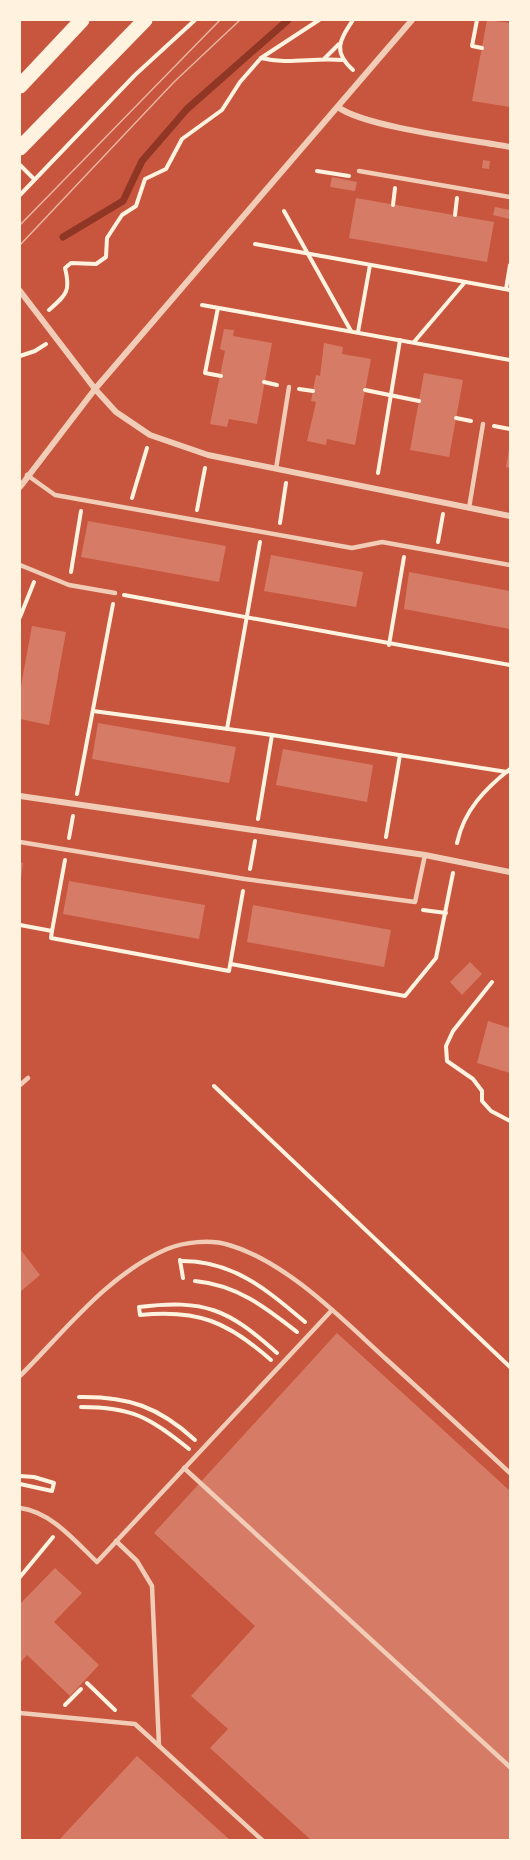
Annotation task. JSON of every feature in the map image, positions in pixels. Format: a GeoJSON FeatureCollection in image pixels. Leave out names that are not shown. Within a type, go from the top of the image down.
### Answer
{"type":"FeatureCollection","features":[{"type":"Feature","properties":{"kind":"main road"},"geometry":{"type":"LineString","coordinates":[[20,86],[82,20]]}},
{"type":"Feature","properties":{"kind":"main road"},"geometry":{"type":"LineString","coordinates":[[20,148],[113,49],[145,20]]}},
{"type":"Feature","properties":{"kind":"street"},"geometry":{"type":"LineString","coordinates":[[20,487],[95,389],[412,20]]}},
{"type":"Feature","properties":{"kind":"street"},"geometry":{"type":"LineString","coordinates":[[338,106],[347,114],[371,121],[510,147]]}},
{"type":"Feature","properties":{"kind":"street"},"geometry":{"type":"LineString","coordinates":[[20,291],[95,389],[116,412],[150,435],[207,455],[510,516]]}},
{"type":"Feature","properties":{"kind":"street"},"geometry":{"type":"LineString","coordinates":[[20,796],[425,855],[510,872]]}},
{"type":"Feature","properties":{"kind":"lane"},"geometry":{"type":"LineString","coordinates":[[359,171],[510,197]]}},
{"type":"Feature","properties":{"kind":"lane"},"geometry":{"type":"LineString","coordinates":[[276,469],[289,387]]}},
{"type":"Feature","properties":{"kind":"lane"},"geometry":{"type":"LineString","coordinates":[[469,508],[483,424]]}},
{"type":"Feature","properties":{"kind":"lane"},"geometry":{"type":"LineString","coordinates":[[27,476],[55,495],[352,548],[382,542],[510,565]]}},
{"type":"Feature","properties":{"kind":"lane"},"geometry":{"type":"LineString","coordinates":[[20,565],[37,574],[69,585],[116,593]]}},
{"type":"Feature","properties":{"kind":"lane"},"geometry":{"type":"LineString","coordinates":[[20,842],[245,879],[415,902],[425,855]]}},
{"type":"Feature","properties":{"kind":"lane"},"geometry":{"type":"LineString","coordinates":[[20,1085],[28,1078]]}},
{"type":"Feature","properties":{"kind":"lane"},"geometry":{"type":"LineString","coordinates":[[20,1376],[111,1285],[139,1263],[178,1246],[196,1242],[227,1244],[257,1256],[332,1310],[510,1473]]}},
{"type":"Feature","properties":{"kind":"lane"},"geometry":{"type":"LineString","coordinates":[[20,1508],[33,1510],[61,1527],[97,1562],[332,1310]]}},
{"type":"Feature","properties":{"kind":"lane"},"geometry":{"type":"LineString","coordinates":[[184,1468],[510,1767]]}},
{"type":"Feature","properties":{"kind":"lane"},"geometry":{"type":"LineString","coordinates":[[116,1541],[137,1561],[152,1586],[159,1746]]}},
{"type":"Feature","properties":{"kind":"lane"},"geometry":{"type":"LineString","coordinates":[[20,1713],[135,1724],[262,1840]]}},
{"type":"Feature","properties":{"kind":"path"},"geometry":{"type":"LineString","coordinates":[[20,195],[135,75],[195,20]]}},
{"type":"Feature","properties":{"kind":"path"},"geometry":{"type":"LineString","coordinates":[[40,319],[65,295],[69,284],[65,268],[71,263],[96,264],[106,257],[107,238],[122,215],[136,206],[145,180],[166,169],[182,139],[222,110],[240,82],[261,58],[319,20]]}},
{"type":"Feature","properties":{"kind":"path"},"geometry":{"type":"LineString","coordinates":[[261,58],[278,62],[313,62],[324,58],[339,44],[353,20]]}},
{"type":"Feature","properties":{"kind":"path"},"geometry":{"type":"LineString","coordinates":[[477,20],[472,46],[482,48]]}},
{"type":"Feature","properties":{"kind":"path"},"geometry":{"type":"LineString","coordinates":[[339,44],[342,60]]}},
{"type":"Feature","properties":{"kind":"path"},"geometry":{"type":"LineString","coordinates":[[324,58],[342,60],[362,78]]}},
{"type":"Feature","properties":{"kind":"path"},"geometry":{"type":"LineString","coordinates":[[20,165],[34,179]]}},
{"type":"Feature","properties":{"kind":"path"},"geometry":{"type":"LineString","coordinates":[[393,205],[395,185]]}},
{"type":"Feature","properties":{"kind":"path"},"geometry":{"type":"LineString","coordinates":[[455,215],[457,196]]}},
{"type":"Feature","properties":{"kind":"path"},"geometry":{"type":"LineString","coordinates":[[284,211],[351,331]]}},
{"type":"Feature","properties":{"kind":"path"},"geometry":{"type":"LineString","coordinates":[[255,244],[508,289],[510,265]]}},
{"type":"Feature","properties":{"kind":"path"},"geometry":{"type":"LineString","coordinates":[[358,332],[370,265]]}},
{"type":"Feature","properties":{"kind":"path"},"geometry":{"type":"LineString","coordinates":[[413,342],[465,282]]}},
{"type":"Feature","properties":{"kind":"path"},"geometry":{"type":"LineString","coordinates":[[202,305],[510,360]]}},
{"type":"Feature","properties":{"kind":"path"},"geometry":{"type":"LineString","coordinates":[[218,308],[206,373],[221,376]]}},
{"type":"Feature","properties":{"kind":"path"},"geometry":{"type":"LineString","coordinates":[[20,356],[35,351],[55,338]]}},
{"type":"Feature","properties":{"kind":"path"},"geometry":{"type":"LineString","coordinates":[[378,473],[400,340]]}},
{"type":"Feature","properties":{"kind":"path"},"geometry":{"type":"LineString","coordinates":[[365,390],[419,401]]}},
{"type":"Feature","properties":{"kind":"path"},"geometry":{"type":"LineString","coordinates":[[129,508],[150,435]]}},
{"type":"Feature","properties":{"kind":"path"},"geometry":{"type":"LineString","coordinates":[[278,535],[287,471]]}},
{"type":"Feature","properties":{"kind":"path"},"geometry":{"type":"LineString","coordinates":[[195,520],[202,482]]}},
{"type":"Feature","properties":{"kind":"path"},"geometry":{"type":"LineString","coordinates":[[70,575],[83,500]]}},
{"type":"Feature","properties":{"kind":"path"},"geometry":{"type":"LineString","coordinates":[[436,551],[446,503]]}},
{"type":"Feature","properties":{"kind":"path"},"geometry":{"type":"LineString","coordinates":[[227,729],[258,551]]}},
{"type":"Feature","properties":{"kind":"path"},"geometry":{"type":"LineString","coordinates":[[20,617],[37,574]]}},
{"type":"Feature","properties":{"kind":"path"},"geometry":{"type":"LineString","coordinates":[[389,645],[401,574]]}},
{"type":"Feature","properties":{"kind":"path"},"geometry":{"type":"LineString","coordinates":[[75,804],[116,593],[389,645],[510,665]]}},
{"type":"Feature","properties":{"kind":"path"},"geometry":{"type":"LineString","coordinates":[[93,711],[509,770]]}},
{"type":"Feature","properties":{"kind":"path"},"geometry":{"type":"LineString","coordinates":[[256,831],[272,735]]}},
{"type":"Feature","properties":{"kind":"path"},"geometry":{"type":"LineString","coordinates":[[383,850],[400,755]]}},
{"type":"Feature","properties":{"kind":"path"},"geometry":{"type":"LineString","coordinates":[[457,843],[468,814],[479,796],[509,770]]}},
{"type":"Feature","properties":{"kind":"path"},"geometry":{"type":"LineString","coordinates":[[250,870],[252,857]]}},
{"type":"Feature","properties":{"kind":"path"},"geometry":{"type":"LineString","coordinates":[[231,964],[405,996],[436,958],[453,872]]}},
{"type":"Feature","properties":{"kind":"path"},"geometry":{"type":"LineString","coordinates":[[62,880],[51,938],[229,971],[241,901]]}},
{"type":"Feature","properties":{"kind":"path"},"geometry":{"type":"LineString","coordinates":[[415,902],[417,909],[446,913]]}},
{"type":"Feature","properties":{"kind":"path"},"geometry":{"type":"LineString","coordinates":[[20,925],[52,931]]}},
{"type":"Feature","properties":{"kind":"path"},"geometry":{"type":"LineString","coordinates":[[492,982],[453,1031],[446,1046],[447,1061],[473,1078],[482,1091],[482,1101],[491,1112],[510,1121]]}},
{"type":"Feature","properties":{"kind":"path"},"geometry":{"type":"LineString","coordinates":[[214,1086],[510,1367]]}},
{"type":"Feature","properties":{"kind":"path"},"geometry":{"type":"LineString","coordinates":[[178,1246],[183,1278]]}},
{"type":"Feature","properties":{"kind":"path"},"geometry":{"type":"LineString","coordinates":[[180,1261],[201,1261],[224,1266],[244,1275],[265,1288],[313,1330]]}},
{"type":"Feature","properties":{"kind":"path"},"geometry":{"type":"LineString","coordinates":[[195,1281],[217,1283],[242,1293],[305,1338]]}},
{"type":"Feature","properties":{"kind":"path"},"geometry":{"type":"LineString","coordinates":[[278,1367],[230,1328],[207,1317],[169,1312],[140,1316],[139,1307],[170,1303],[191,1305],[226,1314],[249,1328],[285,1360]]}},
{"type":"Feature","properties":{"kind":"path"},"geometry":{"type":"LineString","coordinates":[[79,1397],[126,1400],[155,1410],[173,1420],[203,1448]]}},
{"type":"Feature","properties":{"kind":"path"},"geometry":{"type":"LineString","coordinates":[[81,1407],[110,1407],[141,1414],[163,1428],[196,1455]]}},
{"type":"Feature","properties":{"kind":"path"},"geometry":{"type":"LineString","coordinates":[[20,1476],[34,1477],[54,1483],[52,1491],[20,1484]]}},
{"type":"Feature","properties":{"kind":"path"},"geometry":{"type":"LineString","coordinates":[[20,1577],[61,1527]]}},
{"type":"Feature","properties":{"kind":"path"},"geometry":{"type":"LineString","coordinates":[[87,1683],[129,1723]]}},
{"type":"Feature","properties":{"kind":"path"},"geometry":{"type":"LineString","coordinates":[[53,1716],[81,1689]]}},
{"type":"Feature","properties":{"kind":"building"},"geometry":{"type":"Polygon","coordinates":[[[487,20],[510,23],[510,107],[472,101],[487,20]]]}},
{"type":"Feature","properties":{"kind":"building"},"geometry":{"type":"Polygon","coordinates":[[[483,160],[490,161],[489,169],[482,168],[483,160]]]}},
{"type":"Feature","properties":{"kind":"building"},"geometry":{"type":"Polygon","coordinates":[[[332,177],[357,182],[355,191],[330,187],[332,177]]]}},
{"type":"Feature","properties":{"kind":"building"},"geometry":{"type":"Polygon","coordinates":[[[356,198],[494,222],[487,262],[349,238],[356,198]]]}},
{"type":"Feature","properties":{"kind":"building"},"geometry":{"type":"Polygon","coordinates":[[[495,207],[510,210],[510,219],[493,215],[495,207]]]}},
{"type":"Feature","properties":{"kind":"building"},"geometry":{"type":"Polygon","coordinates":[[[224,329],[234,330],[233,336],[272,343],[257,424],[229,419],[227,427],[210,424],[225,351],[220,349],[224,329]]]}},
{"type":"Feature","properties":{"kind":"building"},"geometry":{"type":"Polygon","coordinates":[[[324,343],[343,347],[342,354],[371,359],[355,445],[327,439],[326,445],[307,441],[316,402],[311,401],[316,375],[320,376],[324,343]]]}},
{"type":"Feature","properties":{"kind":"building"},"geometry":{"type":"Polygon","coordinates":[[[424,373],[463,380],[449,457],[410,450],[424,373]]]}},
{"type":"Feature","properties":{"kind":"building"},"geometry":{"type":"Polygon","coordinates":[[[510,449],[510,468],[506,467],[510,449]]]}},
{"type":"Feature","properties":{"kind":"building"},"geometry":{"type":"Polygon","coordinates":[[[88,521],[226,546],[219,582],[81,557],[88,521]]]}},
{"type":"Feature","properties":{"kind":"building"},"geometry":{"type":"Polygon","coordinates":[[[271,555],[363,572],[356,607],[264,591],[271,555]]]}},
{"type":"Feature","properties":{"kind":"building"},"geometry":{"type":"Polygon","coordinates":[[[409,572],[510,591],[510,629],[404,609],[409,572]]]}},
{"type":"Feature","properties":{"kind":"building"},"geometry":{"type":"Polygon","coordinates":[[[32,626],[66,632],[49,725],[20,719],[20,691],[32,626]]]}},
{"type":"Feature","properties":{"kind":"building"},"geometry":{"type":"Polygon","coordinates":[[[98,723],[236,747],[229,783],[92,759],[98,723]]]}},
{"type":"Feature","properties":{"kind":"building"},"geometry":{"type":"Polygon","coordinates":[[[283,749],[373,765],[367,802],[276,785],[283,749]]]}},
{"type":"Feature","properties":{"kind":"building"},"geometry":{"type":"Polygon","coordinates":[[[20,862],[23,863],[21,878],[20,878],[20,862]]]}},
{"type":"Feature","properties":{"kind":"building"},"geometry":{"type":"Polygon","coordinates":[[[69,881],[205,905],[199,939],[63,914],[69,881]]]}},
{"type":"Feature","properties":{"kind":"building"},"geometry":{"type":"Polygon","coordinates":[[[253,905],[391,930],[384,967],[247,942],[253,905]]]}},
{"type":"Feature","properties":{"kind":"building"},"geometry":{"type":"Polygon","coordinates":[[[470,962],[482,974],[462,995],[450,982],[470,962]]]}},
{"type":"Feature","properties":{"kind":"building"},"geometry":{"type":"Polygon","coordinates":[[[488,1021],[510,1028],[510,1073],[477,1063],[488,1021]]]}},
{"type":"Feature","properties":{"kind":"building"},"geometry":{"type":"Polygon","coordinates":[[[20,1249],[40,1275],[20,1292],[20,1249]]]}},
{"type":"Feature","properties":{"kind":"building"},"geometry":{"type":"Polygon","coordinates":[[[337,1333],[510,1491],[510,1840],[311,1840],[210,1748],[228,1729],[191,1696],[255,1626],[154,1533],[337,1333]]]}},
{"type":"Feature","properties":{"kind":"building"},"geometry":{"type":"Polygon","coordinates":[[[55,1568],[82,1593],[54,1622],[99,1665],[70,1696],[27,1655],[20,1663],[20,1604],[55,1568]]]}},
{"type":"Feature","properties":{"kind":"building"},"geometry":{"type":"Polygon","coordinates":[[[137,1756],[230,1840],[59,1840],[137,1756]]]}},
{"type":"Feature","properties":{"kind":"waterway"},"geometry":{"type":"LineString","coordinates":[[63,237],[123,201],[142,161],[187,109],[288,20]]}},
{"type":"Feature","properties":{"kind":"tram line"},"geometry":{"type":"LineString","coordinates":[[20,225],[220,20]]}},
{"type":"Feature","properties":{"kind":"tram line"},"geometry":{"type":"LineString","coordinates":[[20,245],[174,82],[240,20]]}}]}
